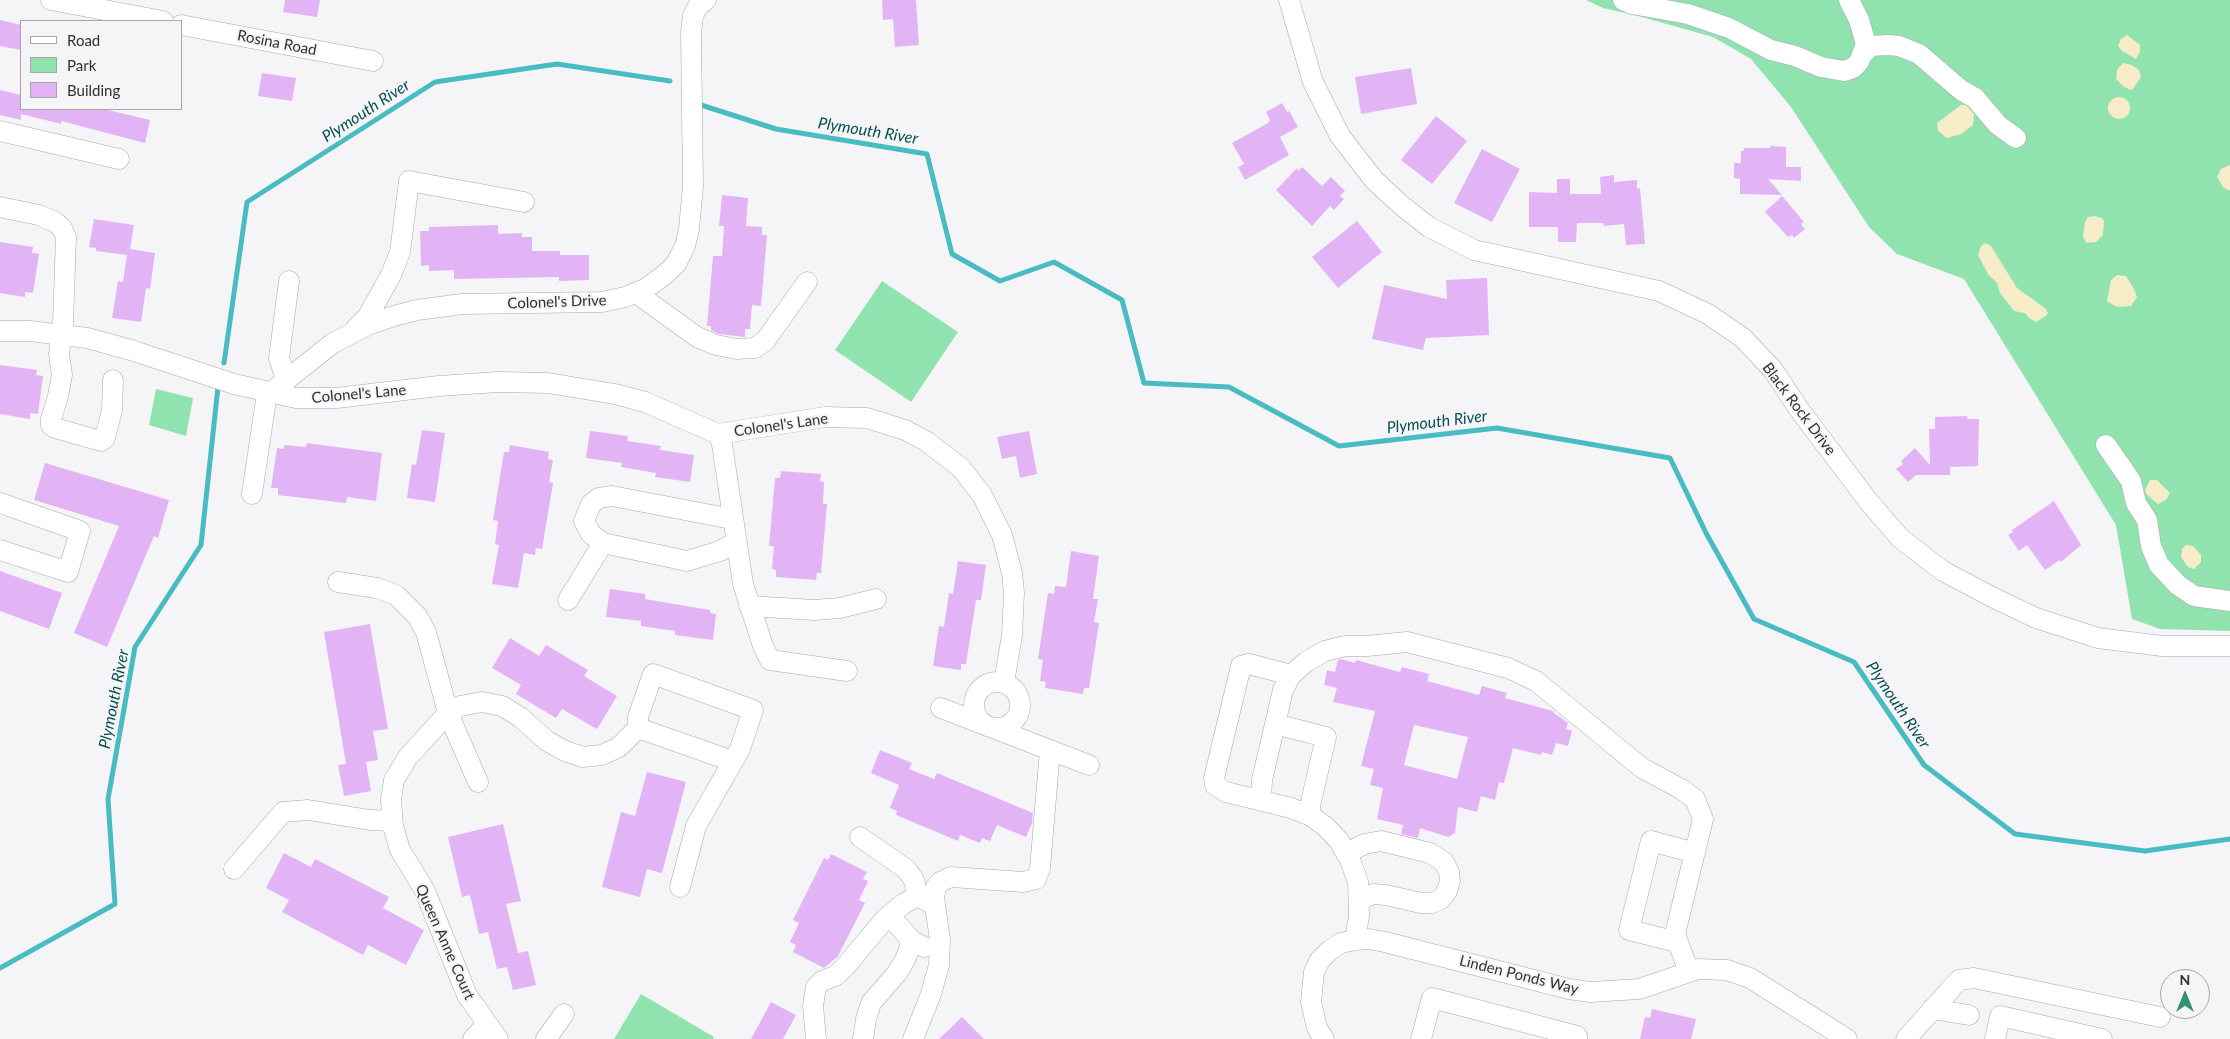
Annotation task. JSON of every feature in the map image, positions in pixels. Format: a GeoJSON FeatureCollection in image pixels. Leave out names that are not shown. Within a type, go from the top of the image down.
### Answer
{"type":"FeatureCollection","features":[{"type":"Feature","properties":{"kind":"street"},"geometry":{"type":"LineString","coordinates":[[51,0],[159,20]]}},
{"type":"Feature","properties":{"kind":"street","name":"Colonel's Drive"},"geometry":{"type":"LineString","coordinates":[[268,393],[334,343],[351,333],[394,316],[440,306],[593,303],[636,293],[651,285],[676,264],[685,246],[689,229],[692,186],[691,32],[693,16],[698,6],[706,0]]}},
{"type":"Feature","properties":{"kind":"street","name":"Black Rock Drive"},"geometry":{"type":"LineString","coordinates":[[1289,0],[1314,82],[1340,136],[1374,180],[1401,205],[1429,226],[1474,250],[1659,291],[1708,314],[1742,338],[1773,370],[1800,412],[1869,502],[1901,539],[1943,571],[1992,597],[2036,618],[2098,638],[2162,646],[2230,646]]}},
{"type":"Feature","properties":{"kind":"street"},"geometry":{"type":"LineString","coordinates":[[1623,0],[1632,4],[1688,14],[1729,28],[1771,50],[1795,56],[1835,71],[1853,68],[1859,62],[1866,44],[1864,32],[1849,0]]}},
{"type":"Feature","properties":{"kind":"street","name":"Rosina Road"},"geometry":{"type":"LineString","coordinates":[[182,25],[373,61]]}},
{"type":"Feature","properties":{"kind":"street"},"geometry":{"type":"LineString","coordinates":[[1864,52],[1870,46],[1888,44],[1919,54],[1961,90],[1975,98],[1998,124],[2016,138]]}},
{"type":"Feature","properties":{"kind":"street"},"geometry":{"type":"LineString","coordinates":[[0,131],[119,159]]}},
{"type":"Feature","properties":{"kind":"street"},"geometry":{"type":"LineString","coordinates":[[351,333],[368,316],[391,275],[400,252],[410,181],[524,202]]}},
{"type":"Feature","properties":{"kind":"street"},"geometry":{"type":"LineString","coordinates":[[0,207],[39,215],[55,222],[62,228],[66,238],[62,334],[59,354],[62,375],[51,419],[52,425],[55,428],[101,441],[104,438],[112,410],[113,380]]}},
{"type":"Feature","properties":{"kind":"street"},"geometry":{"type":"LineString","coordinates":[[286,379],[279,358],[289,280]]}},
{"type":"Feature","properties":{"kind":"street"},"geometry":{"type":"LineString","coordinates":[[636,293],[697,337],[716,345],[737,349],[755,348],[765,342],[808,282]]}},
{"type":"Feature","properties":{"kind":"street","name":"Colonel's Lane"},"geometry":{"type":"LineString","coordinates":[[0,331],[62,334],[131,350],[268,393],[296,398],[322,399],[478,384],[548,383],[615,394],[645,402],[718,434],[825,417],[867,418],[905,430],[947,455],[961,468],[982,495],[1002,535],[1012,573],[1014,613],[1008,668],[1004,683]]}},
{"type":"Feature","properties":{"kind":"street"},"geometry":{"type":"LineString","coordinates":[[252,494],[268,393]]}},
{"type":"Feature","properties":{"kind":"street","name":"Colonel's Lane"},"geometry":{"type":"LineString","coordinates":[[718,434],[722,444],[736,542],[750,606],[763,646],[770,660],[847,671]]}},
{"type":"Feature","properties":{"kind":"street"},"geometry":{"type":"LineString","coordinates":[[2106,446],[2131,481],[2136,503],[2147,520],[2151,546],[2159,565],[2178,585],[2194,596],[2230,601]]}},
{"type":"Feature","properties":{"kind":"street"},"geometry":{"type":"LineString","coordinates":[[732,518],[612,496],[599,498],[590,504],[584,520],[590,534],[603,543],[687,561],[720,552],[736,542]]}},
{"type":"Feature","properties":{"kind":"street"},"geometry":{"type":"LineString","coordinates":[[0,503],[80,531],[68,572],[0,550]]}},
{"type":"Feature","properties":{"kind":"street"},"geometry":{"type":"LineString","coordinates":[[568,600],[603,543]]}},
{"type":"Feature","properties":{"kind":"street"},"geometry":{"type":"LineString","coordinates":[[338,582],[378,588],[396,595],[417,616],[426,632],[448,713],[478,782]]}},
{"type":"Feature","properties":{"kind":"street"},"geometry":{"type":"LineString","coordinates":[[750,606],[814,610],[840,608],[876,599]]}},
{"type":"Feature","properties":{"kind":"street"},"geometry":{"type":"LineString","coordinates":[[1261,801],[1262,780],[1283,690],[1291,675],[1306,662],[1325,650],[1345,646],[1407,642],[1508,668],[1536,681],[1642,768],[1681,789],[1695,799],[1703,819],[1675,934],[1689,972]]}},
{"type":"Feature","properties":{"kind":"street"},"geometry":{"type":"LineString","coordinates":[[1291,675],[1249,664],[1241,666],[1214,778],[1215,785],[1226,792],[1291,808],[1311,816],[1326,827],[1340,842],[1358,882],[1360,900],[1355,940]]}},
{"type":"Feature","properties":{"kind":"street"},"geometry":{"type":"LineString","coordinates":[[680,886],[696,826],[740,749],[753,710],[653,674],[638,717],[638,728],[732,761]]}},
{"type":"Feature","properties":{"kind":"street"},"geometry":{"type":"LineString","coordinates":[[993,682],[1004,683],[1019,696],[1019,712],[1016,718],[1004,727],[989,726],[982,723],[974,711],[975,696],[986,684],[993,682]]}},
{"type":"Feature","properties":{"kind":"street","name":"Queen Anne Court"},"geometry":{"type":"LineString","coordinates":[[492,1032],[467,994],[424,889],[400,850],[392,821],[391,800],[394,780],[408,757],[448,713],[460,706],[482,702],[502,706],[520,717],[547,741],[565,751],[583,756],[602,755],[619,747],[638,728]]}},
{"type":"Feature","properties":{"kind":"street"},"geometry":{"type":"LineString","coordinates":[[941,708],[1089,765]]}},
{"type":"Feature","properties":{"kind":"street"},"geometry":{"type":"LineString","coordinates":[[1275,724],[1326,737],[1310,806],[1311,816]]}},
{"type":"Feature","properties":{"kind":"street"},"geometry":{"type":"LineString","coordinates":[[816,1039],[813,1006],[816,987],[822,981],[834,976],[846,967],[889,915],[903,904],[926,900],[940,882],[951,877],[1023,882],[1036,879],[1040,868],[1050,750]]}},
{"type":"Feature","properties":{"kind":"street"},"geometry":{"type":"LineString","coordinates":[[234,869],[283,812],[308,810],[370,820],[392,821]]}},
{"type":"Feature","properties":{"kind":"street"},"geometry":{"type":"LineString","coordinates":[[860,837],[906,870],[914,880],[926,900],[940,940],[940,954],[935,984],[913,1039]]}},
{"type":"Feature","properties":{"kind":"street"},"geometry":{"type":"LineString","coordinates":[[1346,854],[1364,844],[1381,841],[1430,853],[1444,862],[1449,872],[1450,881],[1447,891],[1441,899],[1432,903],[1421,903],[1373,894],[1360,900]]}},
{"type":"Feature","properties":{"kind":"street"},"geometry":{"type":"LineString","coordinates":[[1677,942],[1629,930],[1651,841],[1695,853]]}},
{"type":"Feature","properties":{"kind":"street"},"geometry":{"type":"LineString","coordinates":[[889,915],[912,941],[940,954]]}},
{"type":"Feature","properties":{"kind":"street","name":"Linden Ponds Way"},"geometry":{"type":"LineString","coordinates":[[1324,1039],[1317,1028],[1311,1002],[1314,972],[1330,950],[1341,943],[1355,940],[1385,942],[1570,989],[1590,992],[1639,989],[1689,972],[1713,968],[1739,973],[1847,1039]]}},
{"type":"Feature","properties":{"kind":"street"},"geometry":{"type":"LineString","coordinates":[[863,1039],[871,1004],[905,960],[912,941]]}},
{"type":"Feature","properties":{"kind":"street"},"geometry":{"type":"LineString","coordinates":[[1906,1039],[1960,980],[1974,978],[2160,1017]]}},
{"type":"Feature","properties":{"kind":"street"},"geometry":{"type":"LineString","coordinates":[[1421,1039],[1432,998],[1577,1036],[1577,1039]]}},
{"type":"Feature","properties":{"kind":"street"},"geometry":{"type":"LineString","coordinates":[[1932,1009],[1969,1015]]}},
{"type":"Feature","properties":{"kind":"street"},"geometry":{"type":"LineString","coordinates":[[546,1039],[564,1014]]}},
{"type":"Feature","properties":{"kind":"street"},"geometry":{"type":"LineString","coordinates":[[1995,1039],[2000,1016],[2102,1039]]}},
{"type":"Feature","properties":{"kind":"street"},"geometry":{"type":"LineString","coordinates":[[473,1039],[492,1032]]}},
{"type":"Feature","properties":{"kind":"green space"},"geometry":{"type":"Polygon","coordinates":[[[1586,0],[2230,0],[2230,631],[2160,629],[2132,619],[2116,525],[1964,279],[1897,254],[1869,227],[1791,107],[1751,59],[1713,37],[1603,8],[1586,0]]]}},
{"type":"Feature","properties":{"kind":"green space"},"geometry":{"type":"Polygon","coordinates":[[[882,281],[958,332],[911,402],[835,350],[882,281]]]}},
{"type":"Feature","properties":{"kind":"green space"},"geometry":{"type":"Polygon","coordinates":[[[156,389],[193,398],[186,436],[149,425],[156,389]]]}},
{"type":"Feature","properties":{"kind":"green space"},"geometry":{"type":"Polygon","coordinates":[[[641,994],[714,1037],[713,1039],[614,1039],[641,994]]]}},
{"type":"Feature","properties":{"kind":"sand"},"geometry":{"type":"Polygon","coordinates":[[[2127,35],[2140,45],[2140,52],[2136,59],[2122,51],[2118,46],[2121,39],[2127,35]]]}},
{"type":"Feature","properties":{"kind":"sand"},"geometry":{"type":"Polygon","coordinates":[[[2123,63],[2132,65],[2139,70],[2141,77],[2133,89],[2130,90],[2116,79],[2117,70],[2123,63]]]}},
{"type":"Feature","properties":{"kind":"sand"},"geometry":{"type":"Polygon","coordinates":[[[2119,97],[2127,100],[2130,108],[2127,116],[2119,119],[2111,116],[2108,108],[2111,100],[2119,97]]]}},
{"type":"Feature","properties":{"kind":"sand"},"geometry":{"type":"Polygon","coordinates":[[[1961,105],[1966,105],[1974,114],[1973,125],[1961,134],[1947,138],[1938,131],[1937,123],[1961,105]]]}},
{"type":"Feature","properties":{"kind":"sand"},"geometry":{"type":"Polygon","coordinates":[[[2230,165],[2230,190],[2228,190],[2223,187],[2217,177],[2221,169],[2230,165]]]}},
{"type":"Feature","properties":{"kind":"sand"},"geometry":{"type":"Polygon","coordinates":[[[2088,217],[2102,218],[2104,221],[2103,235],[2096,242],[2086,243],[2083,236],[2085,222],[2088,217]]]}},
{"type":"Feature","properties":{"kind":"sand"},"geometry":{"type":"Polygon","coordinates":[[[1985,243],[1991,246],[2017,288],[2046,309],[2048,313],[2046,316],[2036,322],[2025,313],[2014,311],[2000,293],[1997,283],[1988,274],[1978,255],[1981,246],[1985,243]]]}},
{"type":"Feature","properties":{"kind":"sand"},"geometry":{"type":"Polygon","coordinates":[[[2117,275],[2126,276],[2134,289],[2137,297],[2131,306],[2117,307],[2107,301],[2111,280],[2117,275]]]}},
{"type":"Feature","properties":{"kind":"sand"},"geometry":{"type":"Polygon","coordinates":[[[2150,480],[2157,480],[2170,493],[2166,500],[2158,504],[2146,494],[2145,490],[2150,480]]]}},
{"type":"Feature","properties":{"kind":"sand"},"geometry":{"type":"Polygon","coordinates":[[[2186,545],[2193,546],[2201,555],[2201,562],[2194,569],[2188,567],[2181,557],[2182,549],[2186,545]]]}},
{"type":"Feature","properties":{"kind":"building"},"geometry":{"type":"Polygon","coordinates":[[[285,0],[320,0],[317,17],[283,12],[285,0]]]}},
{"type":"Feature","properties":{"kind":"building"},"geometry":{"type":"Polygon","coordinates":[[[882,0],[916,0],[919,45],[895,47],[893,19],[883,20],[882,0]]]}},
{"type":"Feature","properties":{"kind":"building"},"geometry":{"type":"Polygon","coordinates":[[[0,20],[20,25],[20,50],[0,46],[0,20]]]}},
{"type":"Feature","properties":{"kind":"building"},"geometry":{"type":"Polygon","coordinates":[[[1411,68],[1417,104],[1361,114],[1355,77],[1411,68]]]}},
{"type":"Feature","properties":{"kind":"building"},"geometry":{"type":"Polygon","coordinates":[[[262,73],[296,78],[292,101],[258,96],[262,73]]]}},
{"type":"Feature","properties":{"kind":"building"},"geometry":{"type":"Polygon","coordinates":[[[0,90],[20,95],[20,110],[108,110],[150,120],[145,143],[61,121],[61,124],[21,114],[21,120],[0,115],[0,90]]]}},
{"type":"Feature","properties":{"kind":"building"},"geometry":{"type":"Polygon","coordinates":[[[1282,103],[1298,127],[1280,137],[1289,155],[1245,180],[1238,167],[1244,164],[1232,143],[1268,123],[1270,120],[1266,112],[1282,103]]]}},
{"type":"Feature","properties":{"kind":"building"},"geometry":{"type":"Polygon","coordinates":[[[1436,116],[1467,141],[1432,184],[1401,160],[1436,116]]]}},
{"type":"Feature","properties":{"kind":"building"},"geometry":{"type":"Polygon","coordinates":[[[1770,146],[1786,147],[1786,167],[1801,167],[1801,181],[1768,179],[1782,195],[1740,194],[1740,179],[1734,178],[1734,163],[1741,163],[1741,151],[1744,151],[1744,148],[1770,148],[1770,146]]]}},
{"type":"Feature","properties":{"kind":"building"},"geometry":{"type":"Polygon","coordinates":[[[1482,149],[1520,169],[1492,222],[1454,203],[1482,149]]]}},
{"type":"Feature","properties":{"kind":"building"},"geometry":{"type":"Polygon","coordinates":[[[1302,167],[1322,186],[1331,177],[1345,191],[1340,196],[1344,199],[1334,210],[1330,206],[1312,226],[1276,190],[1297,168],[1298,171],[1302,167]]]}},
{"type":"Feature","properties":{"kind":"building"},"geometry":{"type":"Polygon","coordinates":[[[1614,175],[1614,182],[1637,180],[1637,189],[1640,188],[1645,244],[1626,245],[1624,224],[1604,226],[1603,223],[1577,223],[1576,242],[1558,242],[1558,227],[1529,227],[1529,192],[1557,193],[1557,179],[1570,179],[1570,194],[1601,194],[1600,177],[1614,175]]]}},
{"type":"Feature","properties":{"kind":"building"},"geometry":{"type":"Polygon","coordinates":[[[722,195],[748,198],[746,226],[762,227],[762,235],[767,235],[761,306],[752,305],[750,329],[745,329],[745,337],[719,334],[711,330],[711,326],[707,326],[713,256],[722,256],[724,226],[719,226],[722,195]]]}},
{"type":"Feature","properties":{"kind":"building"},"geometry":{"type":"Polygon","coordinates":[[[1782,196],[1804,222],[1801,224],[1805,229],[1794,238],[1792,235],[1788,237],[1765,212],[1782,196]]]}},
{"type":"Feature","properties":{"kind":"building"},"geometry":{"type":"Polygon","coordinates":[[[94,219],[134,225],[130,249],[155,253],[150,289],[146,288],[141,322],[112,318],[118,281],[123,282],[127,255],[96,251],[96,248],[89,247],[94,219]]]}},
{"type":"Feature","properties":{"kind":"building"},"geometry":{"type":"Polygon","coordinates":[[[1357,221],[1382,252],[1338,288],[1312,257],[1357,221]]]}},
{"type":"Feature","properties":{"kind":"building"},"geometry":{"type":"Polygon","coordinates":[[[498,225],[498,234],[522,233],[522,237],[532,237],[532,251],[560,251],[560,255],[589,255],[589,280],[559,281],[559,277],[454,279],[454,270],[429,271],[429,265],[421,266],[420,231],[429,231],[429,227],[498,225]]]}},
{"type":"Feature","properties":{"kind":"building"},"geometry":{"type":"Polygon","coordinates":[[[0,242],[33,247],[32,253],[39,254],[33,293],[25,292],[25,297],[0,293],[0,242]]]}},
{"type":"Feature","properties":{"kind":"building"},"geometry":{"type":"Polygon","coordinates":[[[1487,278],[1489,335],[1426,338],[1423,350],[1372,339],[1384,285],[1447,299],[1446,280],[1487,278]]]}},
{"type":"Feature","properties":{"kind":"building"},"geometry":{"type":"Polygon","coordinates":[[[0,365],[37,370],[36,375],[43,376],[38,414],[30,413],[30,419],[0,414],[0,365]]]}},
{"type":"Feature","properties":{"kind":"building"},"geometry":{"type":"Polygon","coordinates":[[[1967,416],[1967,419],[1979,419],[1978,466],[1950,467],[1950,475],[1916,475],[1908,482],[1896,469],[1903,464],[1901,461],[1915,448],[1930,465],[1929,429],[1935,429],[1935,417],[1967,416]]]}},
{"type":"Feature","properties":{"kind":"building"},"geometry":{"type":"Polygon","coordinates":[[[422,430],[445,433],[435,502],[407,498],[412,464],[416,465],[422,430]]]}},
{"type":"Feature","properties":{"kind":"building"},"geometry":{"type":"Polygon","coordinates":[[[590,431],[628,436],[627,441],[661,446],[660,450],[694,455],[690,482],[655,477],[656,473],[621,467],[622,463],[586,458],[590,431]]]}},
{"type":"Feature","properties":{"kind":"building"},"geometry":{"type":"Polygon","coordinates":[[[1029,431],[1037,474],[1020,478],[1016,456],[1002,459],[997,437],[1029,431]]]}},
{"type":"Feature","properties":{"kind":"building"},"geometry":{"type":"Polygon","coordinates":[[[307,443],[382,453],[376,501],[347,497],[346,503],[278,495],[278,488],[271,488],[277,448],[284,449],[284,445],[306,447],[307,443]]]}},
{"type":"Feature","properties":{"kind":"building"},"geometry":{"type":"Polygon","coordinates":[[[510,445],[549,452],[548,459],[553,460],[549,482],[553,483],[542,549],[536,548],[535,555],[524,553],[518,588],[492,584],[499,545],[495,544],[498,521],[493,520],[504,452],[509,452],[510,445]]]}},
{"type":"Feature","properties":{"kind":"building"},"geometry":{"type":"Polygon","coordinates":[[[45,463],[169,500],[158,538],[154,536],[107,647],[74,633],[119,526],[34,500],[45,463]]]}},
{"type":"Feature","properties":{"kind":"building"},"geometry":{"type":"Polygon","coordinates":[[[781,471],[821,474],[820,481],[824,482],[823,504],[827,504],[821,573],[817,573],[816,580],[776,577],[776,570],[772,569],[774,546],[769,546],[775,478],[780,478],[781,471]]]}},
{"type":"Feature","properties":{"kind":"building"},"geometry":{"type":"Polygon","coordinates":[[[2054,501],[2081,545],[2061,562],[2060,560],[2045,570],[2027,545],[2019,551],[2008,535],[2013,532],[2012,530],[2054,501]]]}},
{"type":"Feature","properties":{"kind":"building"},"geometry":{"type":"Polygon","coordinates":[[[1071,551],[1099,556],[1093,599],[1098,599],[1094,622],[1099,623],[1089,688],[1084,688],[1083,694],[1045,688],[1046,682],[1040,681],[1043,660],[1038,659],[1048,593],[1054,594],[1055,586],[1066,587],[1071,551]]]}},
{"type":"Feature","properties":{"kind":"building"},"geometry":{"type":"Polygon","coordinates":[[[958,561],[986,565],[981,600],[976,600],[966,664],[961,664],[961,670],[933,666],[939,626],[944,627],[949,593],[953,594],[958,561]]]}},
{"type":"Feature","properties":{"kind":"building"},"geometry":{"type":"Polygon","coordinates":[[[0,571],[62,593],[49,629],[0,611],[0,571]]]}},
{"type":"Feature","properties":{"kind":"building"},"geometry":{"type":"Polygon","coordinates":[[[610,589],[645,594],[645,599],[710,610],[710,613],[716,614],[713,640],[675,635],[675,631],[641,626],[641,621],[606,617],[610,589]]]}},
{"type":"Feature","properties":{"kind":"building"},"geometry":{"type":"Polygon","coordinates":[[[370,624],[388,729],[373,731],[378,760],[366,762],[371,791],[344,796],[338,765],[346,764],[324,632],[370,624]]]}},
{"type":"Feature","properties":{"kind":"building"},"geometry":{"type":"Polygon","coordinates":[[[510,638],[539,656],[546,645],[588,670],[584,676],[617,696],[597,729],[562,709],[556,718],[516,694],[521,685],[492,668],[510,638]]]}},
{"type":"Feature","properties":{"kind":"building"},"geometry":{"type":"Polygon","coordinates":[[[1341,659],[1355,663],[1356,660],[1400,672],[1402,667],[1429,674],[1427,681],[1479,695],[1482,686],[1507,693],[1505,698],[1553,711],[1568,723],[1566,729],[1572,731],[1568,746],[1556,743],[1552,755],[1542,752],[1541,755],[1513,748],[1504,783],[1499,782],[1495,800],[1481,796],[1477,812],[1458,807],[1455,833],[1448,837],[1420,828],[1418,838],[1401,834],[1403,825],[1377,819],[1383,788],[1370,785],[1374,769],[1361,766],[1375,711],[1333,702],[1337,688],[1324,685],[1327,670],[1335,672],[1338,660],[1341,659]],[[1414,725],[1404,765],[1457,779],[1468,737],[1414,725]]]}},
{"type":"Feature","properties":{"kind":"building"},"geometry":{"type":"Polygon","coordinates":[[[880,750],[912,763],[909,769],[934,779],[937,773],[1033,813],[1032,823],[1026,837],[997,825],[990,841],[982,838],[980,843],[960,835],[958,841],[896,815],[897,811],[890,808],[899,785],[871,773],[880,750]]]}},
{"type":"Feature","properties":{"kind":"building"},"geometry":{"type":"Polygon","coordinates":[[[647,772],[686,782],[662,873],[647,869],[640,897],[602,887],[621,812],[635,816],[647,772]]]}},
{"type":"Feature","properties":{"kind":"building"},"geometry":{"type":"Polygon","coordinates":[[[503,824],[521,901],[506,904],[518,953],[528,951],[536,985],[513,990],[507,967],[497,969],[488,932],[479,934],[470,895],[462,897],[448,837],[503,824]]]}},
{"type":"Feature","properties":{"kind":"building"},"geometry":{"type":"Polygon","coordinates":[[[284,853],[311,867],[315,859],[389,897],[383,908],[424,930],[406,965],[368,945],[363,955],[282,912],[289,900],[266,888],[284,853]]]}},
{"type":"Feature","properties":{"kind":"building"},"geometry":{"type":"Polygon","coordinates":[[[831,854],[867,872],[863,879],[868,881],[859,900],[865,903],[838,956],[824,968],[793,952],[796,945],[790,942],[799,923],[793,920],[824,858],[828,860],[831,854]]]}},
{"type":"Feature","properties":{"kind":"building"},"geometry":{"type":"Polygon","coordinates":[[[771,1002],[796,1015],[783,1039],[751,1039],[771,1002]]]}},
{"type":"Feature","properties":{"kind":"building"},"geometry":{"type":"Polygon","coordinates":[[[1652,1009],[1696,1019],[1691,1039],[1640,1039],[1645,1017],[1650,1018],[1652,1009]]]}},
{"type":"Feature","properties":{"kind":"building"},"geometry":{"type":"Polygon","coordinates":[[[962,1017],[984,1039],[939,1039],[962,1017]]]}},
{"type":"Feature","properties":{"kind":"waterway","name":"Plymouth River"},"geometry":{"type":"LineString","coordinates":[[224,363],[247,202],[435,82],[557,64],[670,81]]}},
{"type":"Feature","properties":{"kind":"waterway","name":"Plymouth River"},"geometry":{"type":"LineString","coordinates":[[701,105],[776,129],[927,154],[952,254],[1000,281],[1054,262],[1122,300],[1144,383],[1229,387],[1339,446],[1497,428],[1670,458],[1706,533],[1754,619],[1854,662],[1924,765],[2015,834],[2145,851],[2230,839]]}},
{"type":"Feature","properties":{"kind":"waterway","name":"Plymouth River"},"geometry":{"type":"LineString","coordinates":[[0,968],[115,904],[108,799],[135,647],[201,545],[218,387]]}}]}
